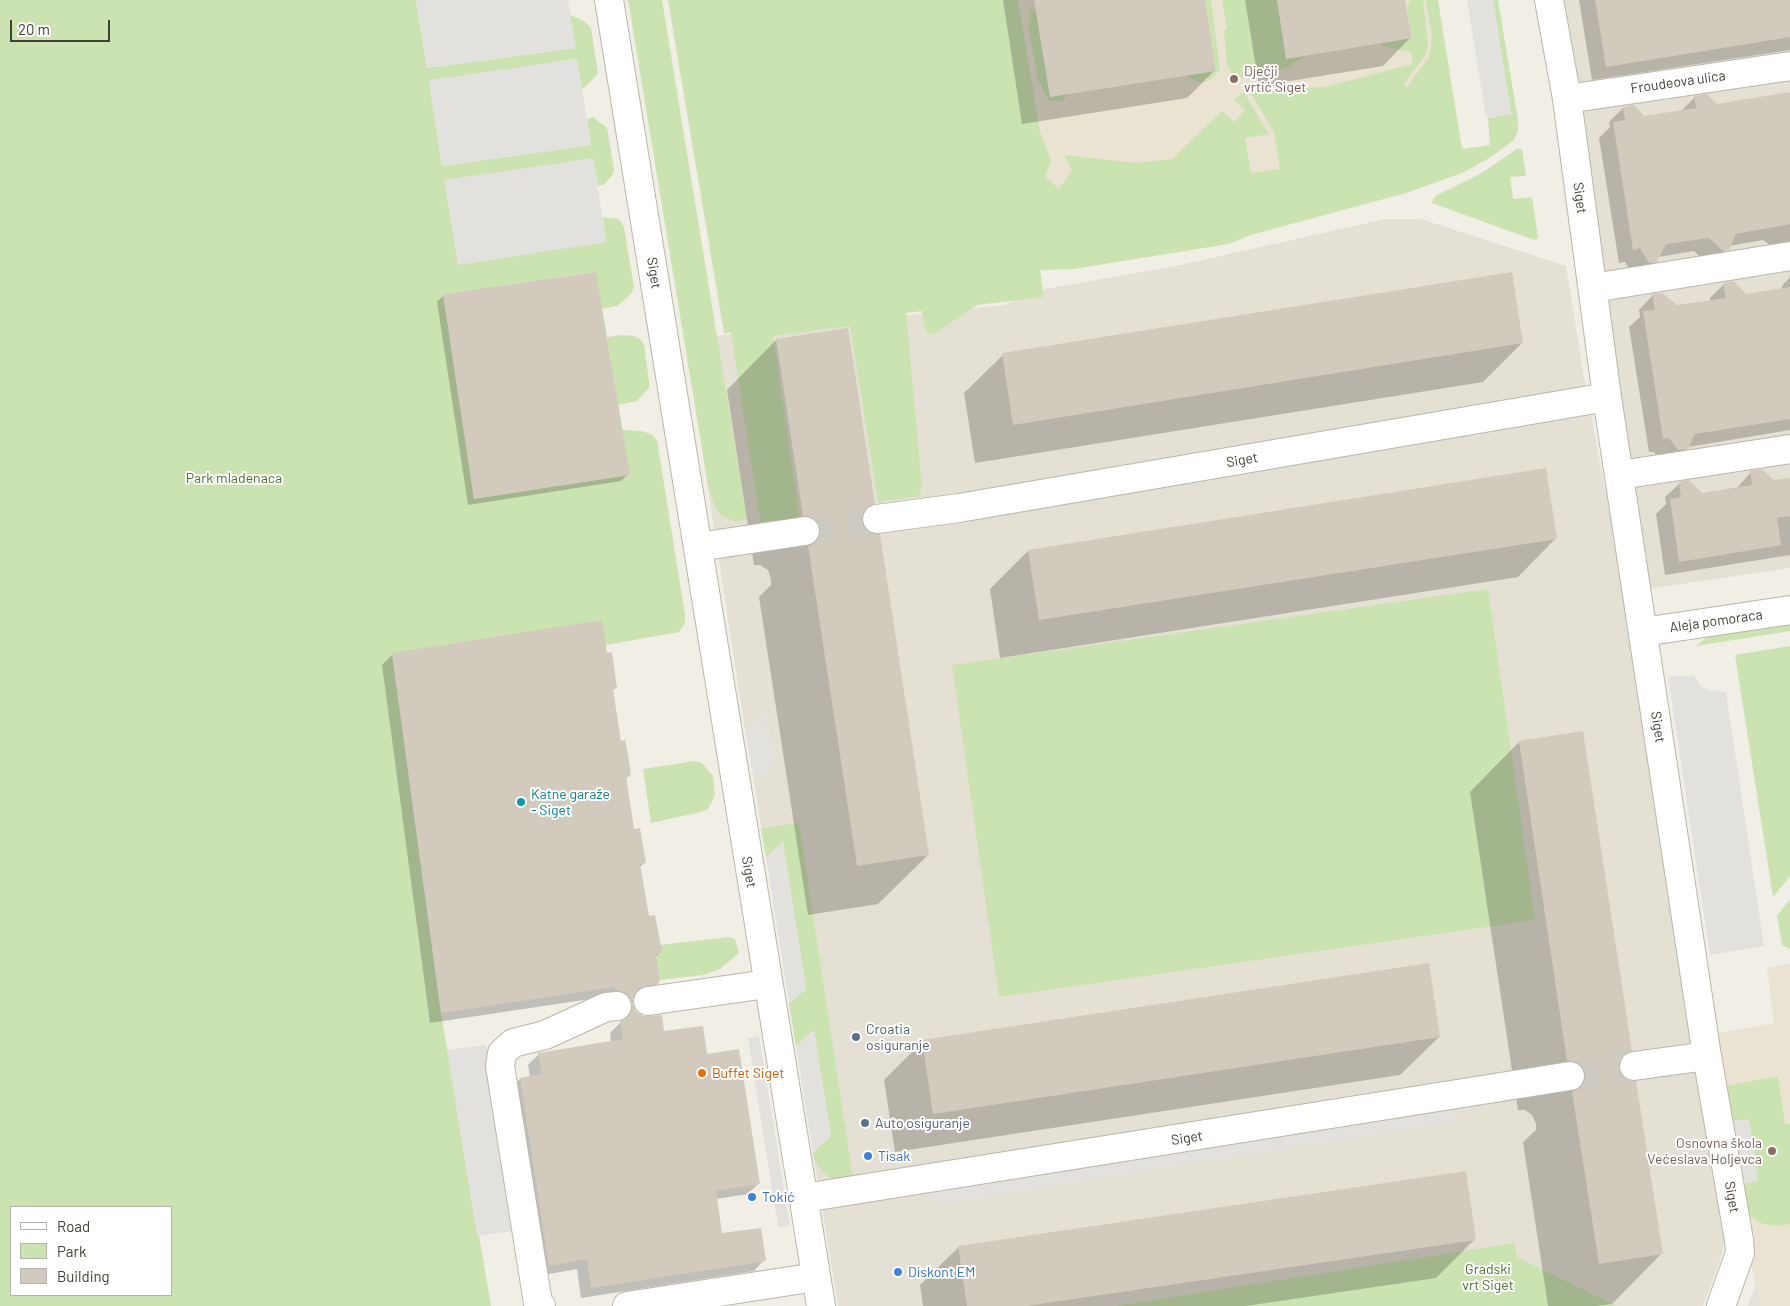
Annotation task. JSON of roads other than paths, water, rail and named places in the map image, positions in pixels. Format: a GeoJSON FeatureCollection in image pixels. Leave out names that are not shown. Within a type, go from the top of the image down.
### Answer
{"type":"FeatureCollection","features":[{"type":"Feature","properties":{"kind":"street","name":"Siget"},"geometry":{"type":"LineString","coordinates":[[609,0],[767,984],[821,1306]]}},
{"type":"Feature","properties":{"kind":"street","name":"Siget"},"geometry":{"type":"LineString","coordinates":[[1549,0],[1567,99],[1607,397],[1707,1056],[1739,1240],[1740,1253],[1721,1306]]}},
{"type":"Feature","properties":{"kind":"street","name":"Froudeova ulica"},"geometry":{"type":"LineString","coordinates":[[1567,99],[1790,66]]}},
{"type":"Feature","properties":{"kind":"street"},"geometry":{"type":"LineString","coordinates":[[1592,288],[1790,256]]}},
{"type":"Feature","properties":{"kind":"street","name":"Siget"},"geometry":{"type":"LineString","coordinates":[[877,519],[969,506],[1607,397]]}},
{"type":"Feature","properties":{"kind":"street"},"geometry":{"type":"LineString","coordinates":[[1620,475],[1790,449]]}},
{"type":"Feature","properties":{"kind":"street"},"geometry":{"type":"LineString","coordinates":[[698,547],[805,531]]}},
{"type":"Feature","properties":{"kind":"street","name":"Aleja pomoraca"},"geometry":{"type":"LineString","coordinates":[[1643,632],[1790,610]]}},
{"type":"Feature","properties":{"kind":"street"},"geometry":{"type":"LineString","coordinates":[[648,1001],[767,984]]}},
{"type":"Feature","properties":{"kind":"street"},"geometry":{"type":"LineString","coordinates":[[541,1306],[538,1303],[500,1066],[502,1053],[513,1043],[545,1035],[606,1007],[618,1006]]}},
{"type":"Feature","properties":{"kind":"street"},"geometry":{"type":"LineString","coordinates":[[1634,1066],[1707,1056]]}},
{"type":"Feature","properties":{"kind":"street","name":"Siget"},"geometry":{"type":"LineString","coordinates":[[804,1198],[1570,1076]]}},
{"type":"Feature","properties":{"kind":"street"},"geometry":{"type":"LineString","coordinates":[[627,1306],[816,1278]]}},
{"type":"Feature","properties":{"kind":"tunnel"},"geometry":{"type":"LineString","coordinates":[[805,531],[877,519]]}},
{"type":"Feature","properties":{"kind":"tunnel"},"geometry":{"type":"LineString","coordinates":[[1570,1076],[1634,1066]]}},
{"type":"Feature","properties":{"kind":"place","name":"Dječji vrtić Siget"},"geometry":{"type":"Point","coordinates":[1234,79]}},
{"type":"Feature","properties":{"kind":"place","name":"Katne garaže - Siget"},"geometry":{"type":"Point","coordinates":[521,802]}},
{"type":"Feature","properties":{"kind":"place","name":"Croatia osiguranje"},"geometry":{"type":"Point","coordinates":[856,1037]}},
{"type":"Feature","properties":{"kind":"place","name":"Buffet Siget"},"geometry":{"type":"Point","coordinates":[702,1073]}},
{"type":"Feature","properties":{"kind":"place","name":"Auto osiguranje"},"geometry":{"type":"Point","coordinates":[865,1123]}},
{"type":"Feature","properties":{"kind":"place","name":"Osnovna škola Većeslava Holjevca"},"geometry":{"type":"Point","coordinates":[1772,1151]}},
{"type":"Feature","properties":{"kind":"place","name":"Tisak"},"geometry":{"type":"Point","coordinates":[868,1156]}},
{"type":"Feature","properties":{"kind":"place","name":"Tokić"},"geometry":{"type":"Point","coordinates":[752,1197]}},
{"type":"Feature","properties":{"kind":"place","name":"Diskont EM"},"geometry":{"type":"Point","coordinates":[898,1272]}},
{"type":"Feature","properties":{"kind":"park label","name":"Park mladenaca"},"geometry":{"type":"Point","coordinates":[234,478]}},
{"type":"Feature","properties":{"kind":"park label","name":"Gradski vrt Siget"},"geometry":{"type":"Point","coordinates":[1488,1278]}}]}
